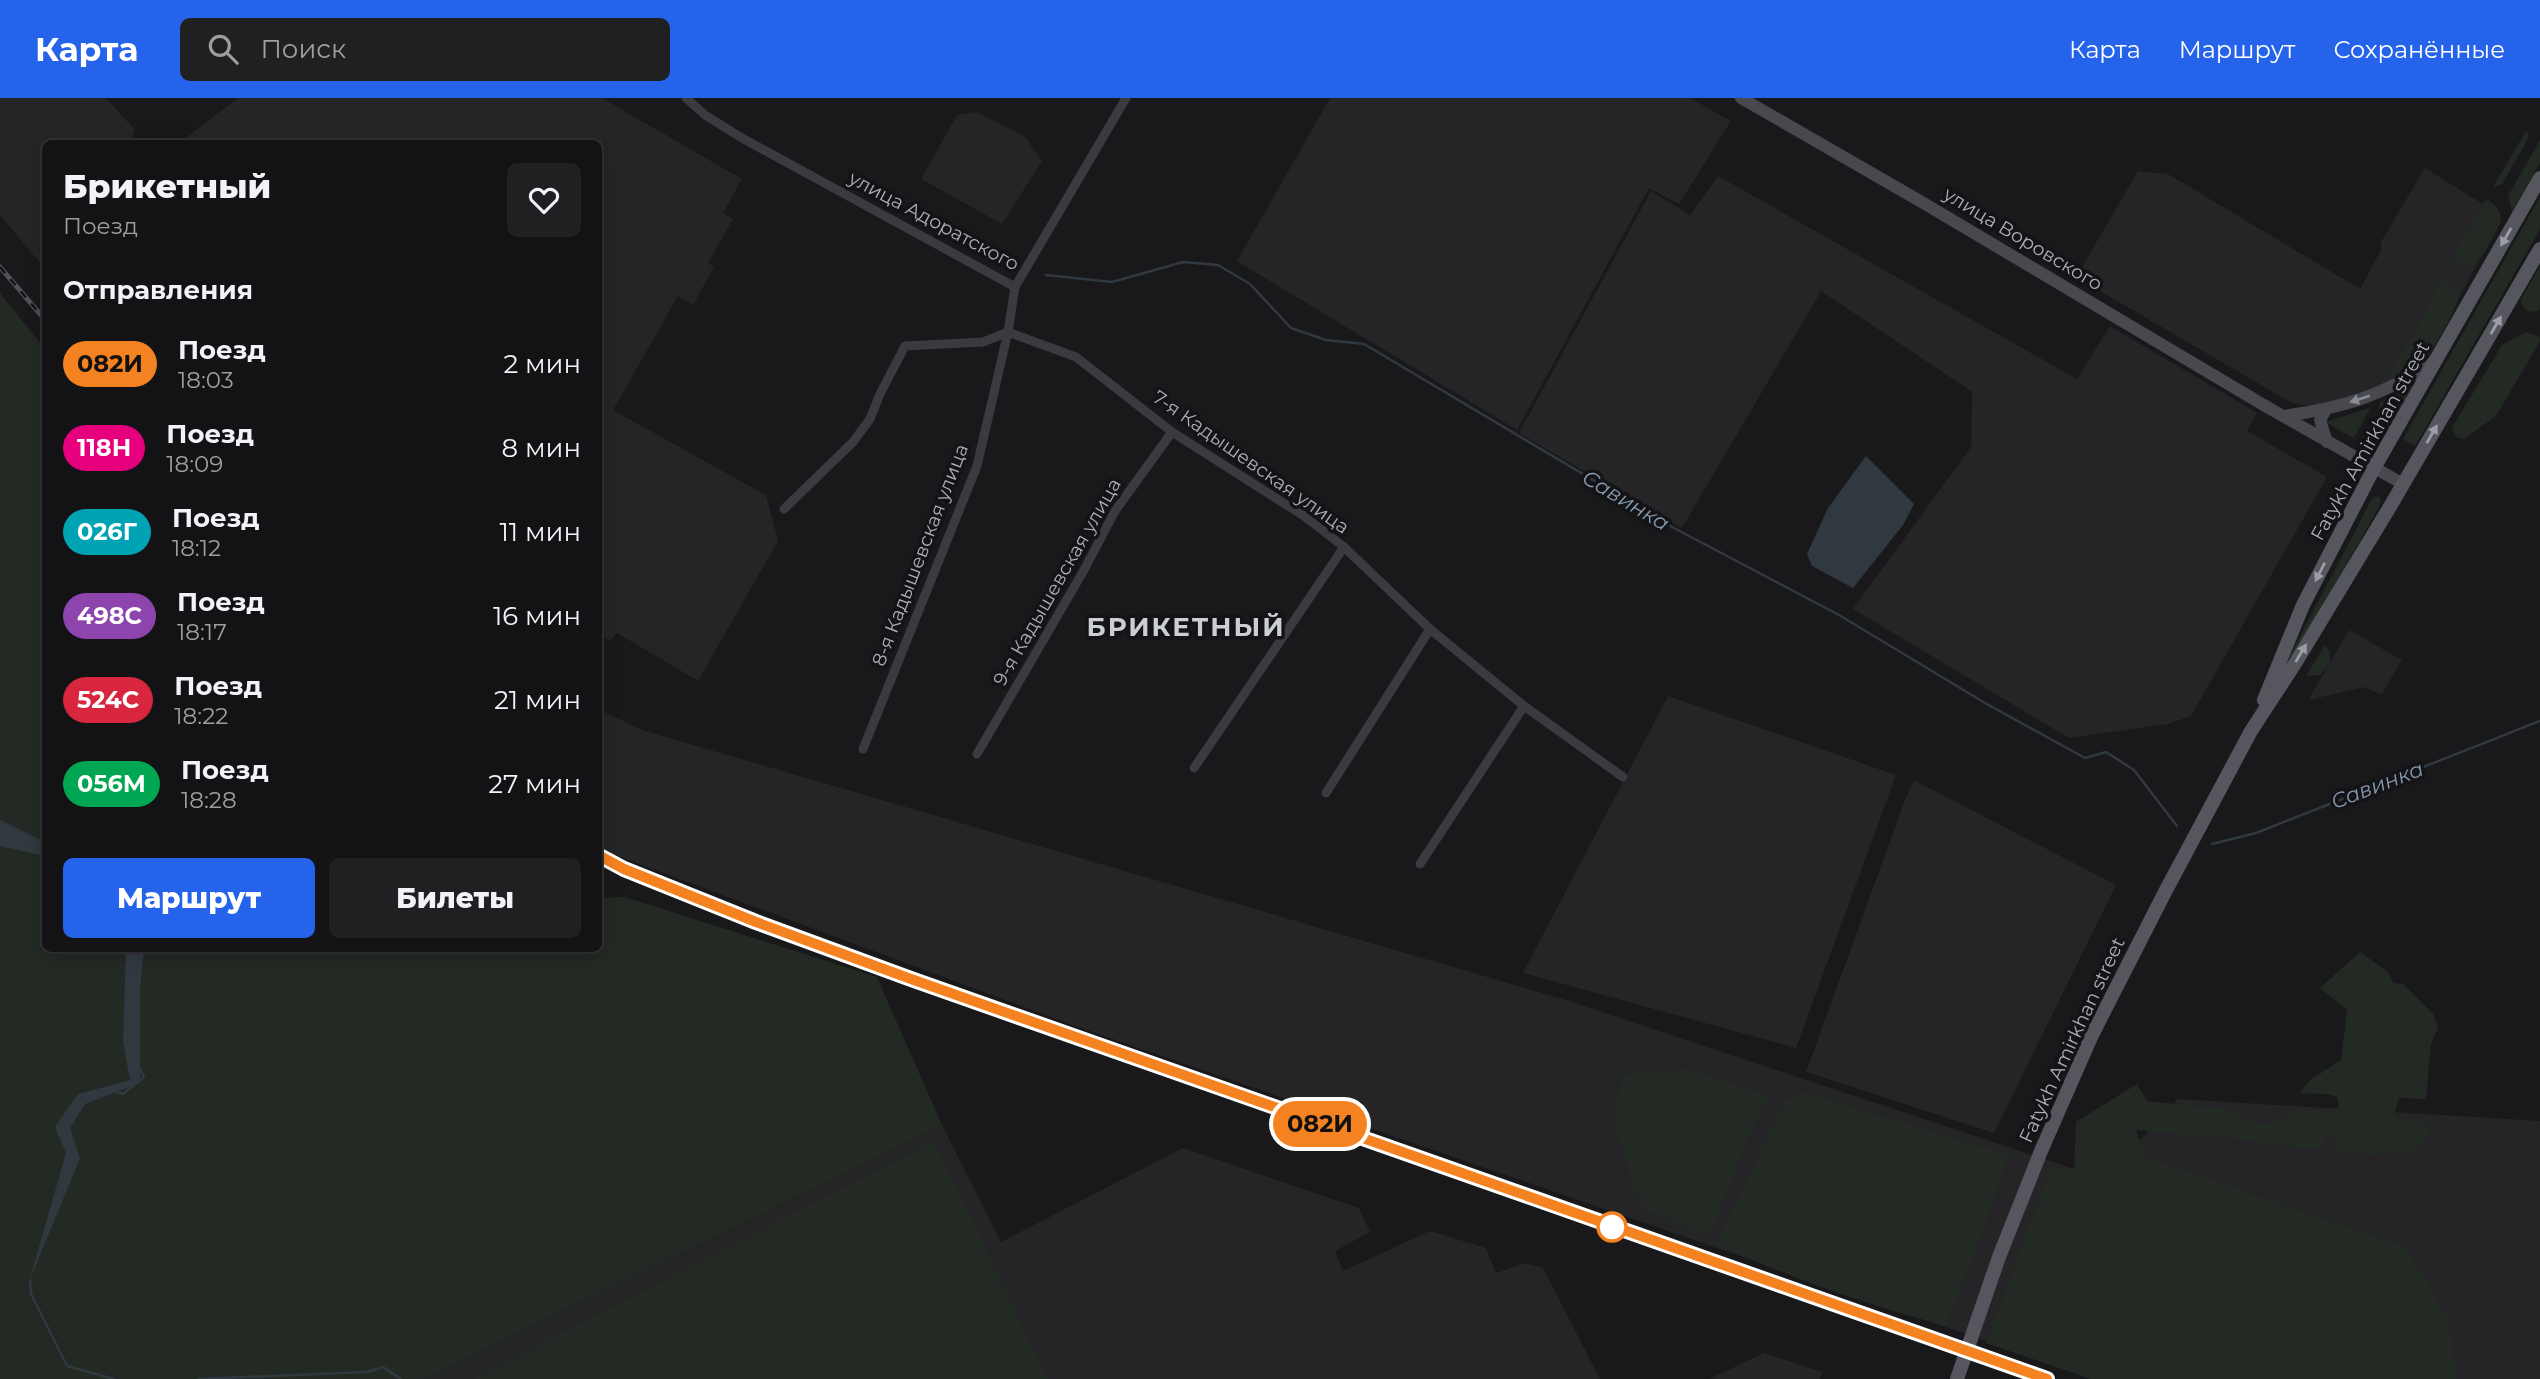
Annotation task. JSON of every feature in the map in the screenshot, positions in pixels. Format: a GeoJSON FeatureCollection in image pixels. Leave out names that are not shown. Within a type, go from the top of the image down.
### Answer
{"type":"FeatureCollection","features":[{"type":"Feature","properties":{"kind":"main road","name":"Fatykh Amirkhan street"},"geometry":{"type":"LineString","coordinates":[[2251,731],[2303,605],[2374,468],[2540,178]]}},
{"type":"Feature","properties":{"kind":"main road","name":"Fatykh Amirkhan street"},"geometry":{"type":"LineString","coordinates":[[1957,1379],[1999,1257],[2036,1163],[2092,1035],[2251,731],[2403,484],[2540,249]]}},
{"type":"Feature","properties":{"kind":"street","name":"улица Адоратского"},"geometry":{"type":"LineString","coordinates":[[685,98],[705,115],[742,138],[1015,287],[1126,98]]}},
{"type":"Feature","properties":{"kind":"street","name":"улица Воровского"},"geometry":{"type":"LineString","coordinates":[[1741,98],[2403,484]]}},
{"type":"Feature","properties":{"kind":"street","name":"8-я Кадышевская улица"},"geometry":{"type":"LineString","coordinates":[[863,749],[977,466],[1008,332],[1015,287]]}},
{"type":"Feature","properties":{"kind":"street"},"geometry":{"type":"LineString","coordinates":[[785,509],[853,442],[870,419],[905,346],[983,342],[1008,332]]}},
{"type":"Feature","properties":{"kind":"street","name":"7-я Кадышевская улица"},"geometry":{"type":"LineString","coordinates":[[1008,332],[1076,357],[1172,432],[1304,516],[1344,547],[1430,629],[1524,706],[1622,777]]}},
{"type":"Feature","properties":{"kind":"street"},"geometry":{"type":"LineString","coordinates":[[2283,416],[2326,410],[2394,386],[2436,360]]}},
{"type":"Feature","properties":{"kind":"street"},"geometry":{"type":"LineString","coordinates":[[2326,410],[2320,420],[2327,442]]}},
{"type":"Feature","properties":{"kind":"street","name":"9-я Кадышевская улица"},"geometry":{"type":"LineString","coordinates":[[977,754],[1084,570],[1115,511],[1172,432]]}},
{"type":"Feature","properties":{"kind":"street"},"geometry":{"type":"LineString","coordinates":[[1194,768],[1344,547]]}},
{"type":"Feature","properties":{"kind":"street"},"geometry":{"type":"LineString","coordinates":[[1326,793],[1430,629]]}},
{"type":"Feature","properties":{"kind":"street"},"geometry":{"type":"LineString","coordinates":[[1420,864],[1524,706]]}},
{"type":"Feature","properties":{"kind":"shaded area"},"geometry":{"type":"Polygon","coordinates":[[[0,98],[106,98],[135,130],[130,140],[42,140],[42,265],[0,215],[0,98]]]}},
{"type":"Feature","properties":{"kind":"shaded area"},"geometry":{"type":"Polygon","coordinates":[[[238,98],[602,98],[742,179],[723,213],[733,219],[708,263],[714,267],[693,305],[678,296],[613,410],[766,495],[778,541],[698,681],[617,633],[610,641],[602,636],[602,140],[183,140],[238,98]]]}},
{"type":"Feature","properties":{"kind":"shaded area"},"geometry":{"type":"Polygon","coordinates":[[[1330,98],[1690,98],[1731,121],[1679,204],[1649,188],[1517,430],[1237,261],[1330,98]]]}},
{"type":"Feature","properties":{"kind":"shaded area"},"geometry":{"type":"Polygon","coordinates":[[[977,112],[1025,137],[1042,161],[1002,224],[921,179],[957,115],[977,112]]]}},
{"type":"Feature","properties":{"kind":"shaded area"},"geometry":{"type":"Polygon","coordinates":[[[2526,131],[2529,134],[2527,141],[2502,184],[2493,187],[2526,131]]]}},
{"type":"Feature","properties":{"kind":"shaded area"},"geometry":{"type":"Polygon","coordinates":[[[2540,140],[2540,162],[2512,212],[2508,196],[2540,140]]]}},
{"type":"Feature","properties":{"kind":"shaded area"},"geometry":{"type":"Polygon","coordinates":[[[2425,168],[2502,216],[2431,352],[2409,374],[2351,397],[2313,407],[2292,403],[2076,277],[2138,171],[2168,174],[2360,289],[2381,250],[2381,242],[2425,168]]]}},
{"type":"Feature","properties":{"kind":"shaded area"},"geometry":{"type":"Polygon","coordinates":[[[1718,176],[2077,379],[2110,326],[2257,413],[2247,431],[2327,477],[2191,716],[2168,724],[2069,738],[1853,609],[1971,447],[1972,392],[1821,291],[1682,528],[1519,433],[1651,191],[1690,215],[1718,176]]]}},
{"type":"Feature","properties":{"kind":"shaded area"},"geometry":{"type":"Polygon","coordinates":[[[2540,197],[2540,229],[2415,446],[2403,439],[2540,197]]]}},
{"type":"Feature","properties":{"kind":"shaded area"},"geometry":{"type":"Polygon","coordinates":[[[2486,199],[2498,209],[2501,220],[2487,249],[2476,262],[2469,265],[2451,261],[2486,199]]]}},
{"type":"Feature","properties":{"kind":"shaded area"},"geometry":{"type":"Polygon","coordinates":[[[2540,266],[2540,308],[2538,311],[2528,312],[2521,304],[2522,298],[2540,266]]]}},
{"type":"Feature","properties":{"kind":"shaded area"},"geometry":{"type":"Polygon","coordinates":[[[2443,280],[2459,289],[2456,306],[2444,330],[2418,367],[2384,386],[2443,280]]]}},
{"type":"Feature","properties":{"kind":"shaded area"},"geometry":{"type":"Polygon","coordinates":[[[0,293],[42,345],[42,952],[602,952],[602,898],[625,897],[877,977],[942,1125],[425,1379],[0,1379],[0,293]]]}},
{"type":"Feature","properties":{"kind":"shaded area"},"geometry":{"type":"Polygon","coordinates":[[[2526,332],[2540,337],[2540,341],[2496,416],[2464,439],[2456,437],[2453,426],[2502,345],[2526,332]]]}},
{"type":"Feature","properties":{"kind":"shaded area"},"geometry":{"type":"Polygon","coordinates":[[[2413,386],[2388,430],[2377,425],[2380,402],[2413,386]]]}},
{"type":"Feature","properties":{"kind":"shaded area"},"geometry":{"type":"Polygon","coordinates":[[[2370,408],[2354,438],[2325,422],[2370,408]]]}},
{"type":"Feature","properties":{"kind":"shaded area"},"geometry":{"type":"Polygon","coordinates":[[[1866,456],[1914,504],[1903,525],[1853,588],[1812,566],[1807,554],[1828,508],[1866,456]]]}},
{"type":"Feature","properties":{"kind":"shaded area"},"geometry":{"type":"Polygon","coordinates":[[[2373,497],[2379,497],[2381,501],[2378,509],[2293,657],[2289,657],[2373,497]]]}},
{"type":"Feature","properties":{"kind":"shaded area"},"geometry":{"type":"Polygon","coordinates":[[[2349,630],[2402,660],[2381,695],[2365,687],[2308,700],[2349,630]]]}},
{"type":"Feature","properties":{"kind":"shaded area"},"geometry":{"type":"Polygon","coordinates":[[[2325,645],[2330,652],[2330,664],[2320,675],[2306,676],[2325,645]]]}},
{"type":"Feature","properties":{"kind":"shaded area"},"geometry":{"type":"Polygon","coordinates":[[[1668,696],[1896,775],[1796,1048],[1523,973],[1668,696]]]}},
{"type":"Feature","properties":{"kind":"shaded area"},"geometry":{"type":"Polygon","coordinates":[[[602,711],[642,730],[1566,1000],[2104,1179],[2178,1099],[2540,1121],[2540,1379],[2096,1379],[1078,1027],[602,849],[602,711]]]}},
{"type":"Feature","properties":{"kind":"shaded area"},"geometry":{"type":"Polygon","coordinates":[[[1914,780],[2116,885],[1994,1133],[1806,1072],[1914,780]]]}},
{"type":"Feature","properties":{"kind":"shaded area"},"geometry":{"type":"Polygon","coordinates":[[[0,820],[42,841],[42,855],[0,846],[0,820]]]}},
{"type":"Feature","properties":{"kind":"shaded area"},"geometry":{"type":"Polygon","coordinates":[[[126,952],[144,952],[140,989],[140,1083],[85,1104],[70,1128],[80,1158],[29,1282],[66,1153],[55,1127],[78,1094],[130,1080],[123,1042],[126,952]]]}},
{"type":"Feature","properties":{"kind":"shaded area"},"geometry":{"type":"Polygon","coordinates":[[[2360,952],[2388,972],[2393,983],[2403,984],[2433,1014],[2438,1027],[2431,1044],[2426,1099],[2399,1098],[2393,1117],[2421,1122],[2431,1128],[2415,1152],[2374,1155],[2340,1153],[2331,1132],[2323,1134],[2323,1144],[2317,1150],[2237,1139],[2136,1130],[2146,1158],[2406,1247],[2449,1321],[2456,1379],[2091,1379],[1986,1343],[2051,1167],[2074,1169],[2076,1122],[2137,1084],[2147,1101],[2223,1109],[2263,1125],[2285,1120],[2300,1109],[2335,1112],[2339,1106],[2337,1097],[2300,1093],[2310,1080],[2341,1060],[2347,1010],[2320,988],[2360,952]]]}},
{"type":"Feature","properties":{"kind":"shaded area"},"geometry":{"type":"Polygon","coordinates":[[[1688,1069],[1768,1096],[1747,1140],[1709,1237],[1650,1211],[1636,1195],[1614,1120],[1623,1075],[1688,1069]]]}},
{"type":"Feature","properties":{"kind":"shaded area"},"geometry":{"type":"Polygon","coordinates":[[[1802,1092],[2009,1155],[1984,1229],[1946,1326],[1829,1290],[1716,1244],[1784,1102],[1802,1092]]]}},
{"type":"Feature","properties":{"kind":"shaded area"},"geometry":{"type":"Polygon","coordinates":[[[942,1125],[1001,1242],[1183,1148],[1359,1208],[1370,1232],[1335,1251],[1343,1271],[1430,1231],[1486,1248],[1496,1273],[1525,1263],[1543,1268],[1600,1379],[425,1379],[942,1125]]]}},
{"type":"Feature","properties":{"kind":"shaded area"},"geometry":{"type":"Polygon","coordinates":[[[934,1141],[1048,1379],[474,1379],[934,1141]]]}},
{"type":"Feature","properties":{"kind":"shaded area"},"geometry":{"type":"Polygon","coordinates":[[[1764,1353],[1822,1372],[1820,1379],[1709,1379],[1764,1353]]]}},
{"type":"Feature","properties":{"kind":"waterway","name":"Савинка"},"geometry":{"type":"LineString","coordinates":[[1046,275],[1112,282],[1183,262],[1218,265],[1250,284],[1291,328],[1326,340],[1364,344],[1672,527],[1839,615],[1985,703],[2085,758],[2106,752],[2134,770],[2177,826]]}},
{"type":"Feature","properties":{"kind":"waterway","name":"Савинка"},"geometry":{"type":"LineString","coordinates":[[2212,844],[2256,833],[2540,721]]}},
{"type":"Feature","properties":{"kind":"waterway"},"geometry":{"type":"LineString","coordinates":[[139,1081],[144,1077],[140,1069]]}},
{"type":"Feature","properties":{"kind":"waterway"},"geometry":{"type":"LineString","coordinates":[[116,1092],[123,1094],[134,1085]]}},
{"type":"Feature","properties":{"kind":"waterway"},"geometry":{"type":"LineString","coordinates":[[30,1280],[31,1294],[67,1366],[114,1379]]}},
{"type":"Feature","properties":{"kind":"waterway"},"geometry":{"type":"LineString","coordinates":[[198,1379],[367,1372],[383,1367],[401,1379]]}},
{"type":"Feature","properties":{"kind":"railway"},"geometry":{"type":"LineString","coordinates":[[0,267],[42,316]]}},
{"type":"Feature","properties":{"kind":"railway"},"geometry":{"type":"LineString","coordinates":[[602,857],[624,869],[756,922],[911,979],[2047,1379]]}},
{"type":"Feature","properties":{"kind":"train","name":"082И"},"geometry":{"type":"LineString","coordinates":[[602,857],[624,869],[756,922],[911,979],[2047,1379]]}},
{"type":"Feature","properties":{"kind":"district","name":"БРИКЕТНЫЙ"},"geometry":{"type":"Point","coordinates":[1186,627]}}]}
